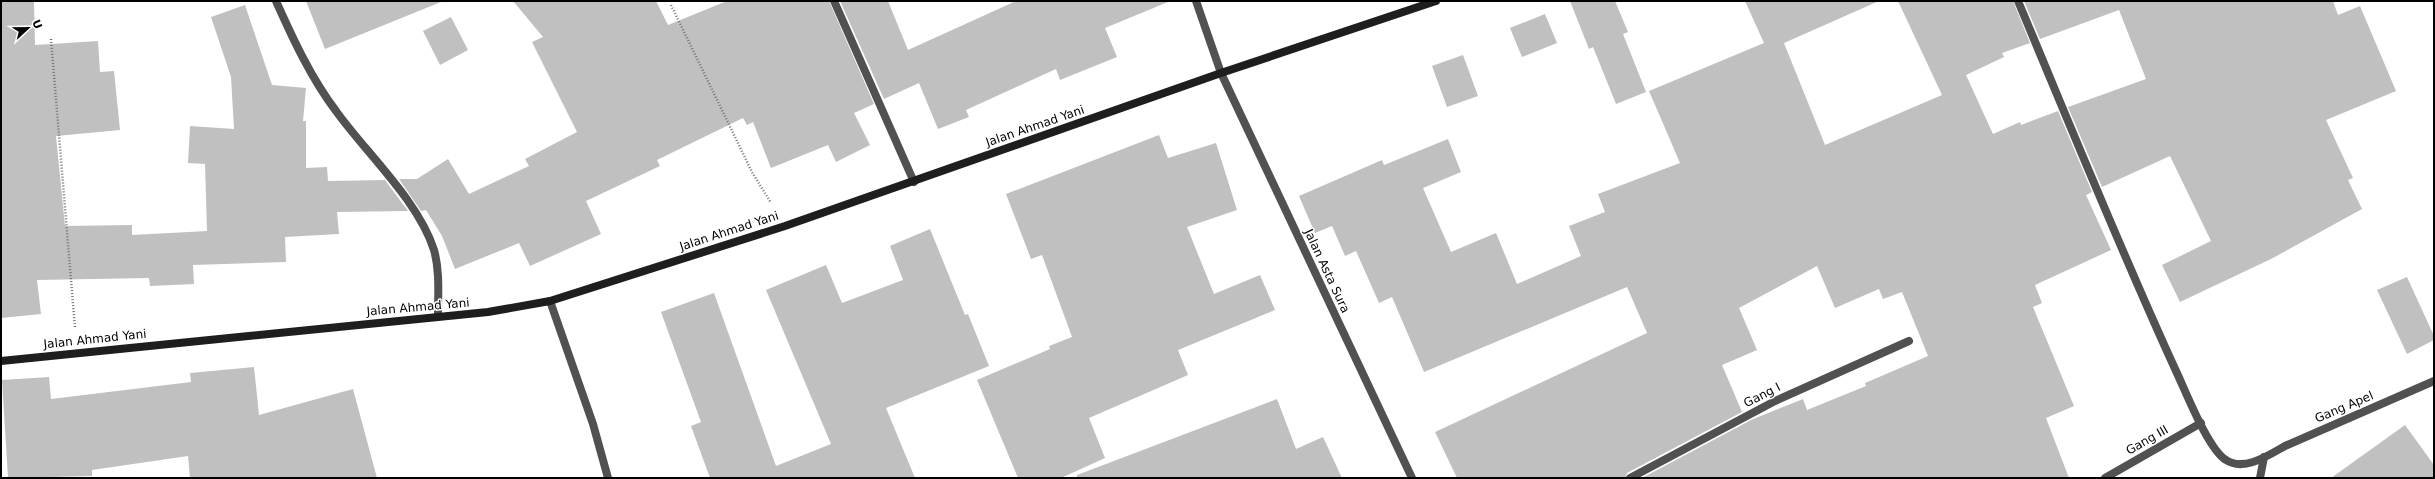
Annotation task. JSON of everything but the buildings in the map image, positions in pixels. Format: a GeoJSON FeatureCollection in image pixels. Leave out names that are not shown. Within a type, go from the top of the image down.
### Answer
{"type":"FeatureCollection","features":[{"type":"Feature","properties":{"kind":"main road","name":"Jalan Ahmad Yani"},"geometry":{"type":"LineString","coordinates":[[1,361],[488,312],[550,301],[785,226],[914,182],[1220,73],[1436,1]]}},
{"type":"Feature","properties":{"kind":"street"},"geometry":{"type":"LineString","coordinates":[[276,1],[306,62],[335,110],[391,179],[429,238],[438,269],[438,316]]}},
{"type":"Feature","properties":{"kind":"street"},"geometry":{"type":"LineString","coordinates":[[834,1],[914,182]]}},
{"type":"Feature","properties":{"kind":"street","name":"Jalan Asta Sura"},"geometry":{"type":"LineString","coordinates":[[1196,1],[1220,73],[1412,478]]}},
{"type":"Feature","properties":{"kind":"street","name":"Gang Apel"},"geometry":{"type":"LineString","coordinates":[[2018,1],[2128,267],[2201,423],[2218,454],[2227,461],[2242,465],[2264,457],[2284,446],[2434,381]]}},
{"type":"Feature","properties":{"kind":"street"},"geometry":{"type":"LineString","coordinates":[[550,301],[593,424],[608,478]]}},
{"type":"Feature","properties":{"kind":"street","name":"Gang I"},"geometry":{"type":"LineString","coordinates":[[1630,478],[1775,401],[1909,341]]}},
{"type":"Feature","properties":{"kind":"street","name":"Gang III"},"geometry":{"type":"LineString","coordinates":[[2105,478],[2201,423]]}},
{"type":"Feature","properties":{"kind":"street"},"geometry":{"type":"LineString","coordinates":[[2260,478],[2264,457]]}},
{"type":"Feature","properties":{"kind":"path"},"geometry":{"type":"LineString","coordinates":[[671,5],[752,172],[785,226]]}},
{"type":"Feature","properties":{"kind":"path"},"geometry":{"type":"LineString","coordinates":[[50,39],[77,353]]}}]}
